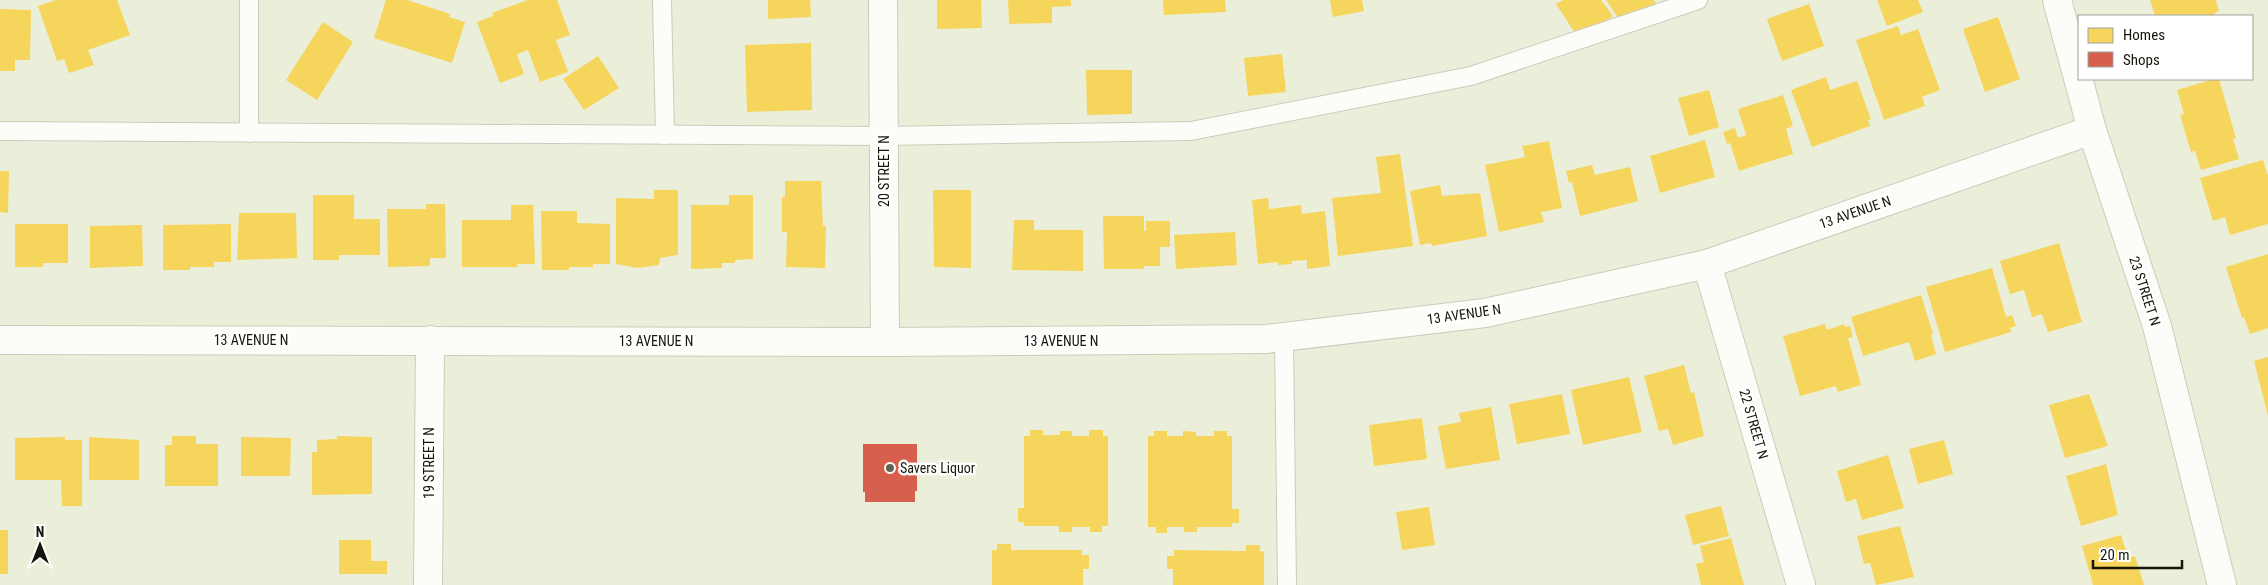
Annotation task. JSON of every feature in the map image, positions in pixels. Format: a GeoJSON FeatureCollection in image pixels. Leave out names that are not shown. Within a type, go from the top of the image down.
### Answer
{"type":"FeatureCollection","features":[{"type":"Feature","properties":{"kind":"street","name":"20 STREET N"},"geometry":{"type":"LineString","coordinates":[[883,0],[885,342]]}},
{"type":"Feature","properties":{"kind":"street","name":"23 STREET N"},"geometry":{"type":"LineString","coordinates":[[2057,0],[2078,78]]}},
{"type":"Feature","properties":{"kind":"street","name":"23 STREET N"},"geometry":{"type":"LineString","coordinates":[[2079,80],[2092,130],[2157,326],[2222,585]]}},
{"type":"Feature","properties":{"kind":"street","name":"13 AVENUE N"},"geometry":{"type":"LineString","coordinates":[[0,340],[885,342],[1266,339],[1485,313],[1707,264],[2092,130]]}},
{"type":"Feature","properties":{"kind":"street","name":"22 STREET N"},"geometry":{"type":"LineString","coordinates":[[1707,264],[1801,585]]}},
{"type":"Feature","properties":{"kind":"street","name":"19 STREET N"},"geometry":{"type":"LineString","coordinates":[[428,585],[430,340]]}},
{"type":"Feature","properties":{"kind":"lane"},"geometry":{"type":"LineString","coordinates":[[249,0],[249,133]]}},
{"type":"Feature","properties":{"kind":"lane"},"geometry":{"type":"LineString","coordinates":[[662,0],[665,135]]}},
{"type":"Feature","properties":{"kind":"lane"},"geometry":{"type":"LineString","coordinates":[[0,131],[884,136],[1192,131],[1471,76],[1698,0]]}},
{"type":"Feature","properties":{"kind":"lane"},"geometry":{"type":"LineString","coordinates":[[1284,337],[1287,585]]}},
{"type":"Feature","properties":{"kind":"building: Homes"},"geometry":{"type":"Polygon","coordinates":[[[56,0],[117,0],[130,35],[88,50],[94,65],[69,73],[64,59],[57,61],[38,6],[56,0]]]}},
{"type":"Feature","properties":{"kind":"building: Homes"},"geometry":{"type":"Polygon","coordinates":[[[386,0],[407,0],[450,14],[449,17],[465,22],[452,63],[374,38],[386,0]]]}},
{"type":"Feature","properties":{"kind":"building: Homes"},"geometry":{"type":"Polygon","coordinates":[[[528,0],[557,0],[570,35],[556,40],[568,72],[540,82],[528,50],[517,54],[524,74],[500,83],[477,22],[493,16],[492,13],[528,0]]]}},
{"type":"Feature","properties":{"kind":"building: Homes"},"geometry":{"type":"Polygon","coordinates":[[[768,0],[810,0],[811,17],[768,19],[768,0]]]}},
{"type":"Feature","properties":{"kind":"building: Homes"},"geometry":{"type":"Polygon","coordinates":[[[937,0],[981,0],[982,28],[937,29],[937,0]]]}},
{"type":"Feature","properties":{"kind":"building: Homes"},"geometry":{"type":"Polygon","coordinates":[[[1008,0],[1071,0],[1071,6],[1052,7],[1052,23],[1009,24],[1008,0]]]}},
{"type":"Feature","properties":{"kind":"building: Homes"},"geometry":{"type":"Polygon","coordinates":[[[1163,0],[1225,0],[1226,12],[1164,15],[1163,0]]]}},
{"type":"Feature","properties":{"kind":"building: Homes"},"geometry":{"type":"Polygon","coordinates":[[[1330,0],[1362,0],[1364,11],[1333,17],[1330,0]]]}},
{"type":"Feature","properties":{"kind":"building: Homes"},"geometry":{"type":"Polygon","coordinates":[[[1563,0],[1601,0],[1613,16],[1579,39],[1556,4],[1563,0]]]}},
{"type":"Feature","properties":{"kind":"building: Homes"},"geometry":{"type":"Polygon","coordinates":[[[1606,0],[1654,0],[1656,3],[1623,25],[1606,0]]]}},
{"type":"Feature","properties":{"kind":"building: Homes"},"geometry":{"type":"Polygon","coordinates":[[[1877,0],[1918,0],[1923,12],[1887,26],[1877,0]]]}},
{"type":"Feature","properties":{"kind":"building: Homes"},"geometry":{"type":"Polygon","coordinates":[[[2150,0],[2216,0],[2219,11],[2214,13],[2215,15],[2155,15],[2150,0]]]}},
{"type":"Feature","properties":{"kind":"building: Homes"},"geometry":{"type":"Polygon","coordinates":[[[1809,4],[1824,46],[1782,61],[1767,19],[1809,4]]]}},
{"type":"Feature","properties":{"kind":"building: Homes"},"geometry":{"type":"Polygon","coordinates":[[[0,9],[31,10],[30,60],[15,60],[15,71],[0,71],[0,9]]]}},
{"type":"Feature","properties":{"kind":"building: Homes"},"geometry":{"type":"Polygon","coordinates":[[[1998,17],[2020,79],[1985,92],[1963,29],[1998,17]]]}},
{"type":"Feature","properties":{"kind":"building: Homes"},"geometry":{"type":"Polygon","coordinates":[[[323,22],[353,42],[317,100],[286,80],[323,22]]]}},
{"type":"Feature","properties":{"kind":"building: Homes"},"geometry":{"type":"Polygon","coordinates":[[[1898,26],[1901,35],[1918,29],[1940,90],[1922,97],[1925,106],[1884,120],[1856,40],[1898,26]]]}},
{"type":"Feature","properties":{"kind":"building: Homes"},"geometry":{"type":"Polygon","coordinates":[[[811,43],[812,110],[747,112],[745,45],[811,43]]]}},
{"type":"Feature","properties":{"kind":"building: Homes"},"geometry":{"type":"Polygon","coordinates":[[[1282,54],[1286,92],[1248,96],[1244,58],[1282,54]]]}},
{"type":"Feature","properties":{"kind":"building: Homes"},"geometry":{"type":"Polygon","coordinates":[[[598,56],[619,88],[584,110],[563,79],[598,56]]]}},
{"type":"Feature","properties":{"kind":"building: Homes"},"geometry":{"type":"Polygon","coordinates":[[[1086,70],[1132,70],[1132,114],[1087,115],[1086,70]]]}},
{"type":"Feature","properties":{"kind":"building: Homes"},"geometry":{"type":"Polygon","coordinates":[[[1826,77],[1830,90],[1857,81],[1871,119],[1868,120],[1870,126],[1812,147],[1791,90],[1826,77]]]}},
{"type":"Feature","properties":{"kind":"building: Homes"},"geometry":{"type":"Polygon","coordinates":[[[2211,80],[2219,80],[2236,138],[2233,139],[2239,159],[2201,170],[2195,151],[2191,152],[2180,115],[2184,114],[2177,90],[2211,80]]]}},
{"type":"Feature","properties":{"kind":"building: Homes"},"geometry":{"type":"Polygon","coordinates":[[[1709,90],[1719,127],[1689,136],[1678,98],[1709,90]]]}},
{"type":"Feature","properties":{"kind":"building: Homes"},"geometry":{"type":"Polygon","coordinates":[[[1783,95],[1793,126],[1786,129],[1793,154],[1739,171],[1730,143],[1727,144],[1723,132],[1735,128],[1738,138],[1746,135],[1738,109],[1783,95]]]}},
{"type":"Feature","properties":{"kind":"building: Homes"},"geometry":{"type":"Polygon","coordinates":[[[1705,140],[1715,177],[1660,193],[1650,156],[1705,140]]]}},
{"type":"Feature","properties":{"kind":"building: Homes"},"geometry":{"type":"Polygon","coordinates":[[[1549,141],[1562,208],[1541,212],[1544,222],[1499,232],[1485,165],[1525,157],[1522,146],[1549,141]]]}},
{"type":"Feature","properties":{"kind":"building: Homes"},"geometry":{"type":"Polygon","coordinates":[[[1400,154],[1413,246],[1338,256],[1332,198],[1381,193],[1376,157],[1400,154]]]}},
{"type":"Feature","properties":{"kind":"building: Homes"},"geometry":{"type":"Polygon","coordinates":[[[2263,160],[2268,176],[2268,224],[2230,235],[2225,217],[2213,221],[2200,178],[2263,160]]]}},
{"type":"Feature","properties":{"kind":"building: Homes"},"geometry":{"type":"Polygon","coordinates":[[[1592,165],[1595,175],[1630,167],[1638,201],[1580,216],[1572,182],[1569,183],[1566,171],[1592,165]]]}},
{"type":"Feature","properties":{"kind":"building: Homes"},"geometry":{"type":"Polygon","coordinates":[[[0,171],[9,171],[8,213],[0,212],[0,171]]]}},
{"type":"Feature","properties":{"kind":"building: Homes"},"geometry":{"type":"Polygon","coordinates":[[[785,181],[821,181],[823,226],[826,226],[825,268],[786,267],[787,232],[782,232],[782,197],[785,197],[785,181]]]}},
{"type":"Feature","properties":{"kind":"building: Homes"},"geometry":{"type":"Polygon","coordinates":[[[1440,185],[1442,196],[1480,193],[1487,236],[1432,246],[1431,243],[1420,245],[1410,191],[1440,185]]]}},
{"type":"Feature","properties":{"kind":"building: Homes"},"geometry":{"type":"Polygon","coordinates":[[[654,190],[678,190],[678,255],[660,258],[659,265],[637,268],[616,264],[616,198],[654,199],[654,190]]]}},
{"type":"Feature","properties":{"kind":"building: Homes"},"geometry":{"type":"Polygon","coordinates":[[[933,190],[971,190],[971,268],[934,267],[933,190]]]}},
{"type":"Feature","properties":{"kind":"building: Homes"},"geometry":{"type":"Polygon","coordinates":[[[313,195],[354,195],[354,219],[380,219],[380,255],[339,255],[339,260],[313,260],[313,195]]]}},
{"type":"Feature","properties":{"kind":"building: Homes"},"geometry":{"type":"Polygon","coordinates":[[[729,195],[753,195],[753,259],[735,260],[735,263],[722,263],[722,268],[691,269],[691,205],[729,205],[729,195]]]}},
{"type":"Feature","properties":{"kind":"building: Homes"},"geometry":{"type":"Polygon","coordinates":[[[1268,198],[1269,209],[1301,205],[1302,214],[1325,211],[1330,266],[1307,269],[1307,260],[1292,261],[1292,264],[1278,265],[1278,262],[1258,264],[1252,200],[1268,198]]]}},
{"type":"Feature","properties":{"kind":"building: Homes"},"geometry":{"type":"Polygon","coordinates":[[[426,204],[445,204],[446,258],[430,258],[430,266],[388,267],[387,209],[426,209],[426,204]]]}},
{"type":"Feature","properties":{"kind":"building: Homes"},"geometry":{"type":"Polygon","coordinates":[[[511,205],[533,205],[535,264],[517,264],[517,267],[462,267],[462,220],[511,220],[511,205]]]}},
{"type":"Feature","properties":{"kind":"building: Homes"},"geometry":{"type":"Polygon","coordinates":[[[541,211],[577,211],[577,223],[610,224],[610,264],[593,264],[593,267],[569,267],[569,270],[542,270],[541,211]]]}},
{"type":"Feature","properties":{"kind":"building: Homes"},"geometry":{"type":"Polygon","coordinates":[[[239,213],[296,213],[297,258],[237,260],[239,213]]]}},
{"type":"Feature","properties":{"kind":"building: Homes"},"geometry":{"type":"Polygon","coordinates":[[[1103,216],[1144,216],[1144,231],[1146,231],[1146,221],[1170,221],[1170,247],[1160,247],[1160,266],[1144,266],[1144,269],[1104,269],[1103,216]]]}},
{"type":"Feature","properties":{"kind":"building: Homes"},"geometry":{"type":"Polygon","coordinates":[[[1014,220],[1034,220],[1034,230],[1083,230],[1083,271],[1012,270],[1014,220]]]}},
{"type":"Feature","properties":{"kind":"building: Homes"},"geometry":{"type":"Polygon","coordinates":[[[15,224],[68,224],[68,263],[43,263],[43,267],[15,267],[15,224]]]}},
{"type":"Feature","properties":{"kind":"building: Homes"},"geometry":{"type":"Polygon","coordinates":[[[231,224],[231,262],[214,262],[214,267],[190,267],[190,270],[163,270],[163,225],[231,224]]]}},
{"type":"Feature","properties":{"kind":"building: Homes"},"geometry":{"type":"Polygon","coordinates":[[[142,225],[143,266],[90,268],[90,226],[142,225]]]}},
{"type":"Feature","properties":{"kind":"building: Homes"},"geometry":{"type":"Polygon","coordinates":[[[1235,232],[1237,265],[1176,269],[1174,235],[1235,232]]]}},
{"type":"Feature","properties":{"kind":"building: Homes"},"geometry":{"type":"Polygon","coordinates":[[[2059,243],[2082,322],[2048,332],[2042,314],[2032,317],[2024,290],[2010,294],[2000,261],[2059,243]]]}},
{"type":"Feature","properties":{"kind":"building: Homes"},"geometry":{"type":"Polygon","coordinates":[[[2268,254],[2268,328],[2250,334],[2244,317],[2242,318],[2226,267],[2268,254]]]}},
{"type":"Feature","properties":{"kind":"building: Homes"},"geometry":{"type":"Polygon","coordinates":[[[1992,268],[2006,317],[2012,315],[2016,326],[2010,328],[2011,332],[1945,352],[1926,287],[1992,268]]]}},
{"type":"Feature","properties":{"kind":"building: Homes"},"geometry":{"type":"Polygon","coordinates":[[[1921,295],[1933,334],[1931,335],[1936,354],[1915,361],[1909,342],[1863,356],[1851,317],[1921,295]]]}},
{"type":"Feature","properties":{"kind":"building: Homes"},"geometry":{"type":"Polygon","coordinates":[[[1825,324],[1827,330],[1844,324],[1845,327],[1850,326],[1853,337],[1848,338],[1861,385],[1838,392],[1836,386],[1800,396],[1783,336],[1825,324]]]}},
{"type":"Feature","properties":{"kind":"building: Homes"},"geometry":{"type":"Polygon","coordinates":[[[2268,357],[2268,416],[2254,361],[2268,357]]]}},
{"type":"Feature","properties":{"kind":"building: Homes"},"geometry":{"type":"Polygon","coordinates":[[[1684,365],[1691,393],[1694,392],[1704,436],[1673,445],[1668,429],[1659,431],[1644,376],[1684,365]]]}},
{"type":"Feature","properties":{"kind":"building: Homes"},"geometry":{"type":"Polygon","coordinates":[[[1629,377],[1642,432],[1583,445],[1571,390],[1629,377]]]}},
{"type":"Feature","properties":{"kind":"building: Homes"},"geometry":{"type":"Polygon","coordinates":[[[1562,394],[1570,434],[1517,444],[1509,404],[1562,394]]]}},
{"type":"Feature","properties":{"kind":"building: Homes"},"geometry":{"type":"Polygon","coordinates":[[[2089,394],[2108,446],[2065,458],[2049,405],[2089,394]]]}},
{"type":"Feature","properties":{"kind":"building: Homes"},"geometry":{"type":"Polygon","coordinates":[[[1491,407],[1500,460],[1446,469],[1438,426],[1461,422],[1459,413],[1491,407]]]}},
{"type":"Feature","properties":{"kind":"building: Homes"},"geometry":{"type":"Polygon","coordinates":[[[1422,418],[1427,459],[1374,466],[1369,425],[1422,418]]]}},
{"type":"Feature","properties":{"kind":"building: Homes"},"geometry":{"type":"Polygon","coordinates":[[[1030,430],[1043,430],[1043,435],[1060,435],[1060,431],[1072,431],[1072,436],[1089,436],[1089,430],[1103,430],[1103,436],[1108,436],[1108,526],[1102,526],[1102,532],[1090,532],[1090,527],[1072,527],[1072,532],[1059,532],[1059,526],[1024,526],[1024,522],[1018,522],[1018,508],[1024,508],[1024,436],[1030,436],[1030,430]]]}},
{"type":"Feature","properties":{"kind":"building: Homes"},"geometry":{"type":"Polygon","coordinates":[[[1154,431],[1167,431],[1167,436],[1183,436],[1183,431],[1196,432],[1196,436],[1214,436],[1214,431],[1227,431],[1227,436],[1232,436],[1232,509],[1239,509],[1239,523],[1232,523],[1232,527],[1197,527],[1197,532],[1184,532],[1184,527],[1167,527],[1167,533],[1156,533],[1156,527],[1148,527],[1148,436],[1154,436],[1154,431]]]}},
{"type":"Feature","properties":{"kind":"building: Homes"},"geometry":{"type":"Polygon","coordinates":[[[172,436],[196,436],[196,444],[218,444],[218,486],[165,486],[165,445],[172,445],[172,436]]]}},
{"type":"Feature","properties":{"kind":"building: Homes"},"geometry":{"type":"Polygon","coordinates":[[[337,436],[372,437],[372,494],[312,495],[312,452],[317,452],[317,440],[337,439],[337,436]]]}},
{"type":"Feature","properties":{"kind":"building: Homes"},"geometry":{"type":"Polygon","coordinates":[[[65,437],[65,440],[82,440],[82,506],[62,506],[61,480],[15,480],[15,438],[65,437]]]}},
{"type":"Feature","properties":{"kind":"building: Homes"},"geometry":{"type":"Polygon","coordinates":[[[89,437],[139,440],[139,480],[89,480],[89,437]]]}},
{"type":"Feature","properties":{"kind":"building: Homes"},"geometry":{"type":"Polygon","coordinates":[[[241,437],[291,438],[290,476],[241,476],[241,437]]]}},
{"type":"Feature","properties":{"kind":"building: Homes"},"geometry":{"type":"Polygon","coordinates":[[[1944,440],[1953,474],[1918,484],[1909,449],[1944,440]]]}},
{"type":"Feature","properties":{"kind":"building: Homes"},"geometry":{"type":"Polygon","coordinates":[[[1888,455],[1904,508],[1862,520],[1856,499],[1846,502],[1837,471],[1888,455]]]}},
{"type":"Feature","properties":{"kind":"building: Homes"},"geometry":{"type":"Polygon","coordinates":[[[2106,464],[2118,515],[2081,526],[2066,476],[2106,464]]]}},
{"type":"Feature","properties":{"kind":"building: Homes"},"geometry":{"type":"Polygon","coordinates":[[[1721,506],[1729,536],[1693,545],[1685,515],[1721,506]]]}},
{"type":"Feature","properties":{"kind":"building: Homes"},"geometry":{"type":"Polygon","coordinates":[[[1429,507],[1435,545],[1402,550],[1396,512],[1429,507]]]}},
{"type":"Feature","properties":{"kind":"building: Homes"},"geometry":{"type":"Polygon","coordinates":[[[1900,526],[1914,577],[1876,585],[1870,563],[1864,564],[1857,536],[1900,526]]]}},
{"type":"Feature","properties":{"kind":"building: Homes"},"geometry":{"type":"Polygon","coordinates":[[[0,530],[8,530],[8,574],[0,574],[0,530]]]}},
{"type":"Feature","properties":{"kind":"building: Homes"},"geometry":{"type":"Polygon","coordinates":[[[2121,535],[2128,558],[2135,556],[2144,585],[2093,585],[2082,546],[2121,535]]]}},
{"type":"Feature","properties":{"kind":"building: Homes"},"geometry":{"type":"Polygon","coordinates":[[[1731,538],[1744,585],[1701,585],[1696,564],[1704,562],[1700,546],[1731,538]]]}},
{"type":"Feature","properties":{"kind":"building: Homes"},"geometry":{"type":"Polygon","coordinates":[[[339,540],[371,540],[371,561],[387,561],[387,574],[339,574],[339,540]]]}},
{"type":"Feature","properties":{"kind":"building: Homes"},"geometry":{"type":"Polygon","coordinates":[[[997,544],[1011,544],[1011,550],[1082,550],[1082,555],[1089,555],[1089,569],[1083,569],[1083,585],[992,585],[992,550],[997,550],[997,544]]]}},
{"type":"Feature","properties":{"kind":"building: Homes"},"geometry":{"type":"Polygon","coordinates":[[[1246,545],[1260,545],[1260,551],[1264,552],[1264,585],[1173,585],[1173,569],[1167,569],[1167,556],[1174,556],[1174,550],[1246,551],[1246,545]]]}},
{"type":"Feature","properties":{"kind":"building: Shops","name":"Savers Liquor"},"geometry":{"type":"Polygon","coordinates":[[[863,444],[917,444],[917,491],[915,491],[915,502],[865,502],[865,492],[863,492],[863,444]]]}},
{"type":"Feature","properties":{"kind":"place","name":"Savers Liquor"},"geometry":{"type":"Point","coordinates":[890,468]}}]}
